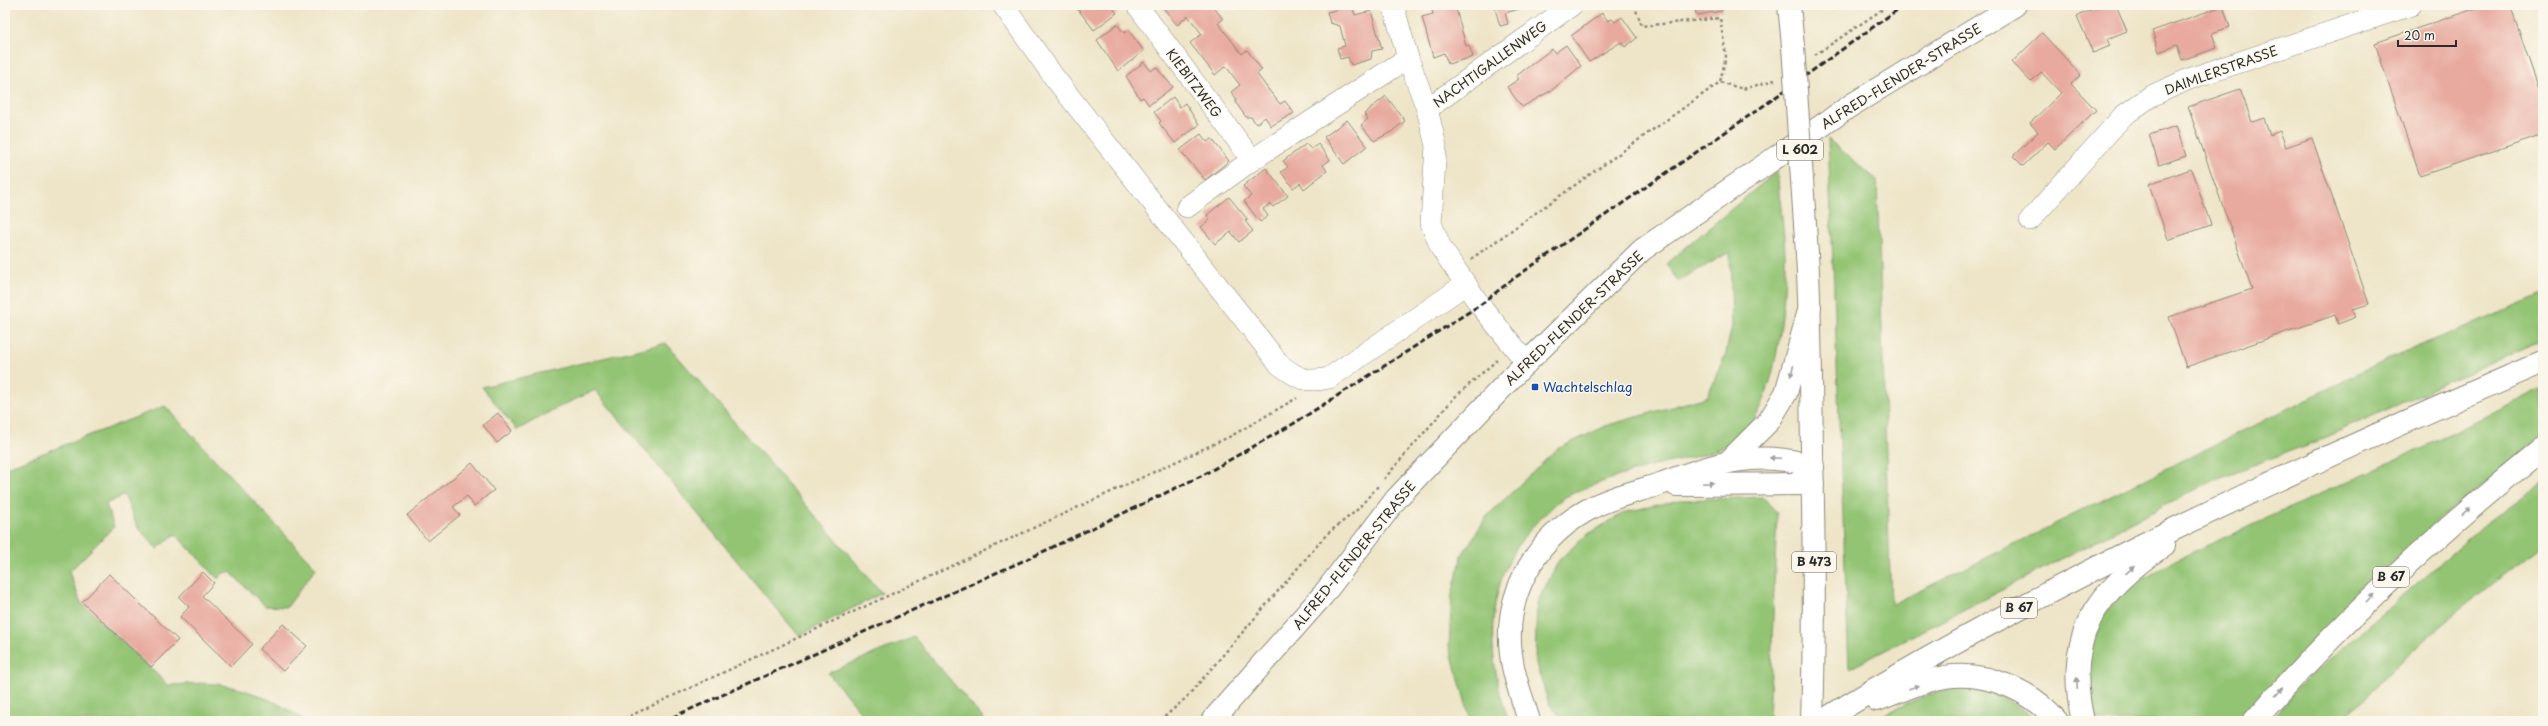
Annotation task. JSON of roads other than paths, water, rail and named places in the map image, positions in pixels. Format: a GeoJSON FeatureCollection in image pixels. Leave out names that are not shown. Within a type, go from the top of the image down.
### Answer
{"type":"FeatureCollection","features":[{"type":"Feature","properties":{"kind":"main road","name":"L 602"},"geometry":{"type":"LineString","coordinates":[[1789,5],[1810,307],[1813,475]]}},
{"type":"Feature","properties":{"kind":"main road","name":"ALFRED-FLENDER-STRASSE"},"geometry":{"type":"LineString","coordinates":[[1212,721],[1323,595],[1397,498],[1526,363],[1642,250],[1850,106],[2015,5]]}},
{"type":"Feature","properties":{"kind":"main road"},"geometry":{"type":"LineString","coordinates":[[1730,460],[1769,421],[1786,393],[1810,307]]}},
{"type":"Feature","properties":{"kind":"main road","name":"B 67"},"geometry":{"type":"LineString","coordinates":[[1820,721],[2020,608],[2219,506],[2543,362]]}},
{"type":"Feature","properties":{"kind":"main road","name":"B 67"},"geometry":{"type":"LineString","coordinates":[[2254,721],[2304,664],[2390,578],[2471,506],[2543,448]]}},
{"type":"Feature","properties":{"kind":"main road"},"geometry":{"type":"LineString","coordinates":[[1530,721],[1511,655],[1510,625],[1516,595],[1532,561],[1543,545],[1559,529],[1582,514],[1613,498],[1655,486],[1730,460],[1773,458],[1794,460],[1813,475]]}},
{"type":"Feature","properties":{"kind":"main road"},"geometry":{"type":"LineString","coordinates":[[1655,486],[1717,483],[1813,475]]}},
{"type":"Feature","properties":{"kind":"main road","name":"B 473"},"geometry":{"type":"LineString","coordinates":[[1813,475],[1814,641],[1820,721]]}},
{"type":"Feature","properties":{"kind":"main road"},"geometry":{"type":"LineString","coordinates":[[2083,721],[2076,684],[2077,658],[2084,631],[2096,609],[2112,586],[2143,559],[2219,506]]}},
{"type":"Feature","properties":{"kind":"main road"},"geometry":{"type":"LineString","coordinates":[[1820,721],[1917,685],[1953,676],[1983,678],[2006,684],[2028,695],[2056,721]]}},
{"type":"Feature","properties":{"kind":"main road"},"geometry":{"type":"LineString","coordinates":[[1523,698],[1545,721]]}},
{"type":"Feature","properties":{"kind":"street"},"geometry":{"type":"LineString","coordinates":[[1003,5],[1054,77],[1280,365],[1296,377],[1312,381],[1329,378],[1344,369],[1461,277]]}},
{"type":"Feature","properties":{"kind":"street","name":"KIEBITZWEG"},"geometry":{"type":"LineString","coordinates":[[1136,5],[1252,160]]}},
{"type":"Feature","properties":{"kind":"street"},"geometry":{"type":"LineString","coordinates":[[1393,5],[1408,58],[1427,109],[1436,146],[1431,223],[1441,248],[1480,305],[1526,363]]}},
{"type":"Feature","properties":{"kind":"street","name":"NACHTIGALLENWEG"},"geometry":{"type":"LineString","coordinates":[[1427,109],[1572,5]]}},
{"type":"Feature","properties":{"kind":"street","name":"DAIMLERSTRASSE"},"geometry":{"type":"LineString","coordinates":[[2030,220],[2123,116],[2151,96],[2188,79],[2411,5]]}},
{"type":"Feature","properties":{"kind":"street"},"geometry":{"type":"LineString","coordinates":[[1187,207],[1252,160],[1408,58]]}},
{"type":"Feature","properties":{"kind":"railway"},"geometry":{"type":"LineString","coordinates":[[664,721],[1034,556],[1203,475],[1293,424],[1480,305],[1513,279],[1766,104],[1904,5]]}},
{"type":"Feature","properties":{"kind":"place","name":"Wachtelschlag"},"geometry":{"type":"Point","coordinates":[1535,387]}}]}
